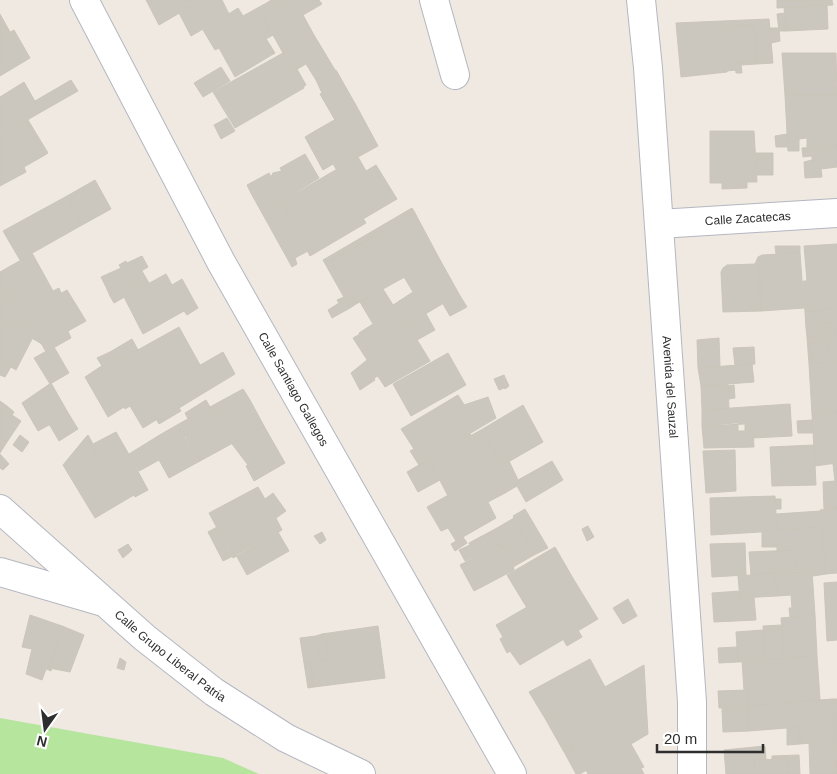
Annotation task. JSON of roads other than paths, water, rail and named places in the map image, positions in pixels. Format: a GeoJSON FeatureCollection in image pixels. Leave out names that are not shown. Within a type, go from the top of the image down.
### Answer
{"type":"FeatureCollection","features":[{"type":"Feature","properties":{"kind":"street","name":"Calle Santiago Gallegos"},"geometry":{"type":"LineString","coordinates":[[84,0],[221,262],[512,774]]}},
{"type":"Feature","properties":{"kind":"street"},"geometry":{"type":"LineString","coordinates":[[434,0],[455,75]]}},
{"type":"Feature","properties":{"kind":"street","name":"Avenida del Sauzal"},"geometry":{"type":"LineString","coordinates":[[641,0],[648,68],[692,702],[692,774]]}},
{"type":"Feature","properties":{"kind":"street","name":"Calle Zacatecas"},"geometry":{"type":"LineString","coordinates":[[659,224],[837,213]]}},
{"type":"Feature","properties":{"kind":"street","name":"Calle Grupo Liberal Patria"},"geometry":{"type":"LineString","coordinates":[[0,509],[146,638],[214,692],[286,738],[361,774]]}},
{"type":"Feature","properties":{"kind":"street"},"geometry":{"type":"LineString","coordinates":[[0,572],[106,603]]}}]}
